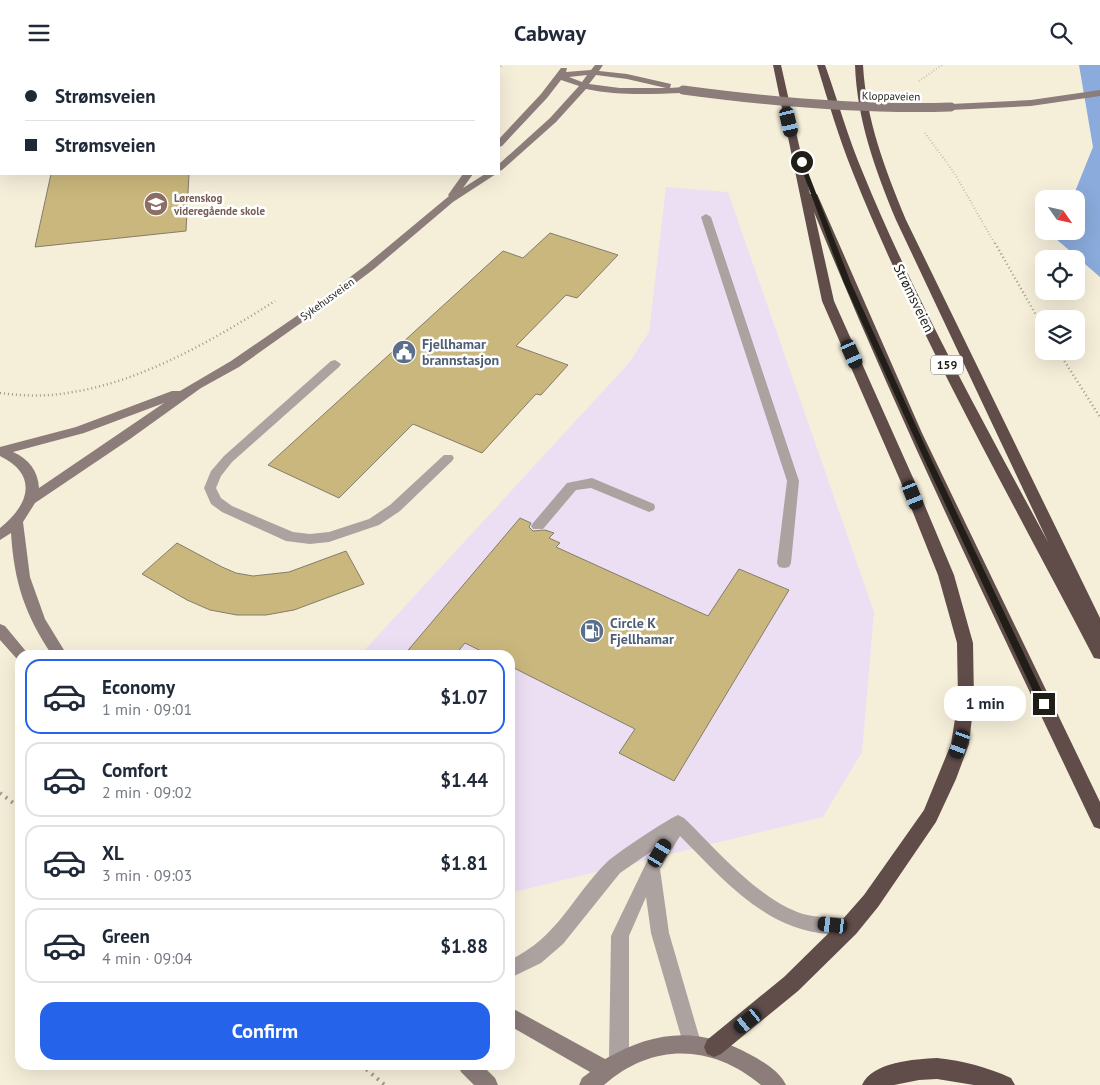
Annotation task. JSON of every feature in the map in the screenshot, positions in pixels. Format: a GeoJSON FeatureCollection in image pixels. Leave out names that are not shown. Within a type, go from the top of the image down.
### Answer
{"type":"FeatureCollection","features":[{"type":"Feature","properties":{"kind":"highway"},"geometry":{"type":"LineString","coordinates":[[714,1047],[791,984],[849,927],[871,901],[930,816],[960,744],[966,700],[964,643],[946,575],[907,480],[828,301],[777,65]]}},
{"type":"Feature","properties":{"kind":"highway","name":"Strømsveien"},"geometry":{"type":"LineString","coordinates":[[821,65],[857,171],[892,253],[939,350],[1100,653]]}},
{"type":"Feature","properties":{"kind":"highway"},"geometry":{"type":"LineString","coordinates":[[860,65],[859,81],[867,124],[880,169],[901,220],[1100,634]]}},
{"type":"Feature","properties":{"kind":"highway"},"geometry":{"type":"LineString","coordinates":[[792,133],[812,193],[848,283],[929,461],[1100,821]]}},
{"type":"Feature","properties":{"kind":"highway"},"geometry":{"type":"LineString","coordinates":[[873,1085],[884,1077],[915,1069],[954,1071],[1004,1085]]}},
{"type":"Feature","properties":{"kind":"main road"},"geometry":{"type":"LineString","coordinates":[[500,143],[544,96],[568,65]]}},
{"type":"Feature","properties":{"kind":"main road"},"geometry":{"type":"LineString","coordinates":[[500,167],[543,131],[597,68]]}},
{"type":"Feature","properties":{"kind":"main road","name":"Kloppaveien"},"geometry":{"type":"LineString","coordinates":[[560,75],[597,68],[683,90]]}},
{"type":"Feature","properties":{"kind":"main road","name":"Kloppaveien"},"geometry":{"type":"LineString","coordinates":[[560,75],[570,81],[583,85],[635,91],[683,90],[811,105],[879,108],[1031,103],[1100,93]]}},
{"type":"Feature","properties":{"kind":"main road","name":"Sykehusveien"},"geometry":{"type":"LineString","coordinates":[[450,200],[467,175]]}},
{"type":"Feature","properties":{"kind":"main road","name":"Sykehusveien"},"geometry":{"type":"LineString","coordinates":[[31,500],[197,385],[235,364],[321,304],[370,267],[450,200],[489,175]]}},
{"type":"Feature","properties":{"kind":"main road","name":"Sykehusveien"},"geometry":{"type":"LineString","coordinates":[[1,451],[46,440],[110,420],[197,385]]}},
{"type":"Feature","properties":{"kind":"main road"},"geometry":{"type":"LineString","coordinates":[[0,535],[17,522],[31,500],[34,486],[32,475],[28,469],[15,456],[1,451]]}},
{"type":"Feature","properties":{"kind":"main road"},"geometry":{"type":"LineString","coordinates":[[17,522],[19,562],[27,599],[40,626],[57,650]]}},
{"type":"Feature","properties":{"kind":"main road"},"geometry":{"type":"LineString","coordinates":[[0,630],[18,650]]}},
{"type":"Feature","properties":{"kind":"main road"},"geometry":{"type":"LineString","coordinates":[[515,1017],[612,1064]]}},
{"type":"Feature","properties":{"kind":"main road"},"geometry":{"type":"LineString","coordinates":[[589,1085],[612,1064],[650,1047],[692,1043],[714,1047],[741,1059],[776,1085]]}},
{"type":"Feature","properties":{"kind":"main road"},"geometry":{"type":"LineString","coordinates":[[473,1070],[488,1085]]}},
{"type":"Feature","properties":{"kind":"lane"},"geometry":{"type":"LineString","coordinates":[[706,217],[793,481],[784,563]]}},
{"type":"Feature","properties":{"kind":"lane"},"geometry":{"type":"LineString","coordinates":[[335,364],[228,459],[216,474],[210,488],[216,501],[227,509],[292,537],[310,539],[328,537],[374,522],[395,508],[448,458]]}},
{"type":"Feature","properties":{"kind":"lane"},"geometry":{"type":"LineString","coordinates":[[538,526],[572,486],[592,483],[649,507]]}},
{"type":"Feature","properties":{"kind":"lane"},"geometry":{"type":"LineString","coordinates":[[678,823],[737,882],[764,903],[801,921],[849,927]]}},
{"type":"Feature","properties":{"kind":"lane"},"geometry":{"type":"LineString","coordinates":[[612,1064],[618,1009],[620,936],[651,868],[678,823]]}},
{"type":"Feature","properties":{"kind":"lane"},"geometry":{"type":"LineString","coordinates":[[515,966],[534,957],[557,938],[614,867],[678,823]]}},
{"type":"Feature","properties":{"kind":"lane"},"geometry":{"type":"LineString","coordinates":[[651,868],[660,933],[692,1043]]}},
{"type":"Feature","properties":{"kind":"path"},"geometry":{"type":"LineString","coordinates":[[916,84],[942,65]]}},
{"type":"Feature","properties":{"kind":"path"},"geometry":{"type":"LineString","coordinates":[[921,127],[955,174],[1035,313]]}},
{"type":"Feature","properties":{"kind":"path"},"geometry":{"type":"LineString","coordinates":[[0,393],[56,395],[77,392],[127,379],[201,343],[277,300]]}},
{"type":"Feature","properties":{"kind":"path"},"geometry":{"type":"LineString","coordinates":[[1064,360],[1100,417]]}},
{"type":"Feature","properties":{"kind":"path"},"geometry":{"type":"LineString","coordinates":[[0,793],[15,804]]}},
{"type":"Feature","properties":{"kind":"path"},"geometry":{"type":"LineString","coordinates":[[366,1070],[385,1085]]}},
{"type":"Feature","properties":{"kind":"shaded area"},"geometry":{"type":"Polygon","coordinates":[[[666,187],[728,192],[874,612],[862,752],[823,817],[515,892],[515,650],[365,650],[629,363],[649,332],[666,187]]]}},
{"type":"Feature","properties":{"kind":"water"},"geometry":{"type":"Polygon","coordinates":[[[1079,65],[1100,65],[1100,277],[1085,264],[1085,250],[1069,250],[1057,240],[1085,240],[1085,190],[1076,190],[1093,147],[1079,65]]]}},
{"type":"Feature","properties":{"kind":"building","name":"Lørenskog videregående skole"},"geometry":{"type":"Polygon","coordinates":[[[51,175],[189,175],[186,231],[35,247],[51,175]]]}},
{"type":"Feature","properties":{"kind":"building"},"geometry":{"type":"Polygon","coordinates":[[[550,233],[618,255],[577,298],[566,295],[516,346],[568,365],[541,395],[536,394],[482,453],[413,424],[339,498],[268,465],[503,251],[523,258],[550,233]]]}},
{"type":"Feature","properties":{"kind":"building"},"geometry":{"type":"Polygon","coordinates":[[[520,518],[531,523],[529,527],[533,531],[545,530],[554,533],[549,538],[560,543],[556,547],[708,616],[739,569],[789,590],[674,781],[619,753],[635,729],[515,669],[515,650],[479,650],[465,643],[459,650],[408,650],[520,518]]]}},
{"type":"Feature","properties":{"kind":"building"},"geometry":{"type":"Polygon","coordinates":[[[177,543],[222,567],[236,573],[253,576],[289,572],[346,551],[364,584],[294,610],[266,615],[237,615],[210,610],[187,600],[142,574],[177,543]]]}},
{"type":"Feature","properties":{"kind":"place","name":"Lørenskog videregående skole"},"geometry":{"type":"Point","coordinates":[156,204]}},
{"type":"Feature","properties":{"kind":"place","name":"Fjellhamar brannstasjon"},"geometry":{"type":"Point","coordinates":[404,352]}},
{"type":"Feature","properties":{"kind":"place","name":"Circle K Fjellhamar"},"geometry":{"type":"Point","coordinates":[592,631]}},
{"type":"Feature","properties":{"kind":"route"},"geometry":{"type":"LineString","coordinates":[[802,162],[812,193],[848,283],[929,461],[1044,704]]}}]}
